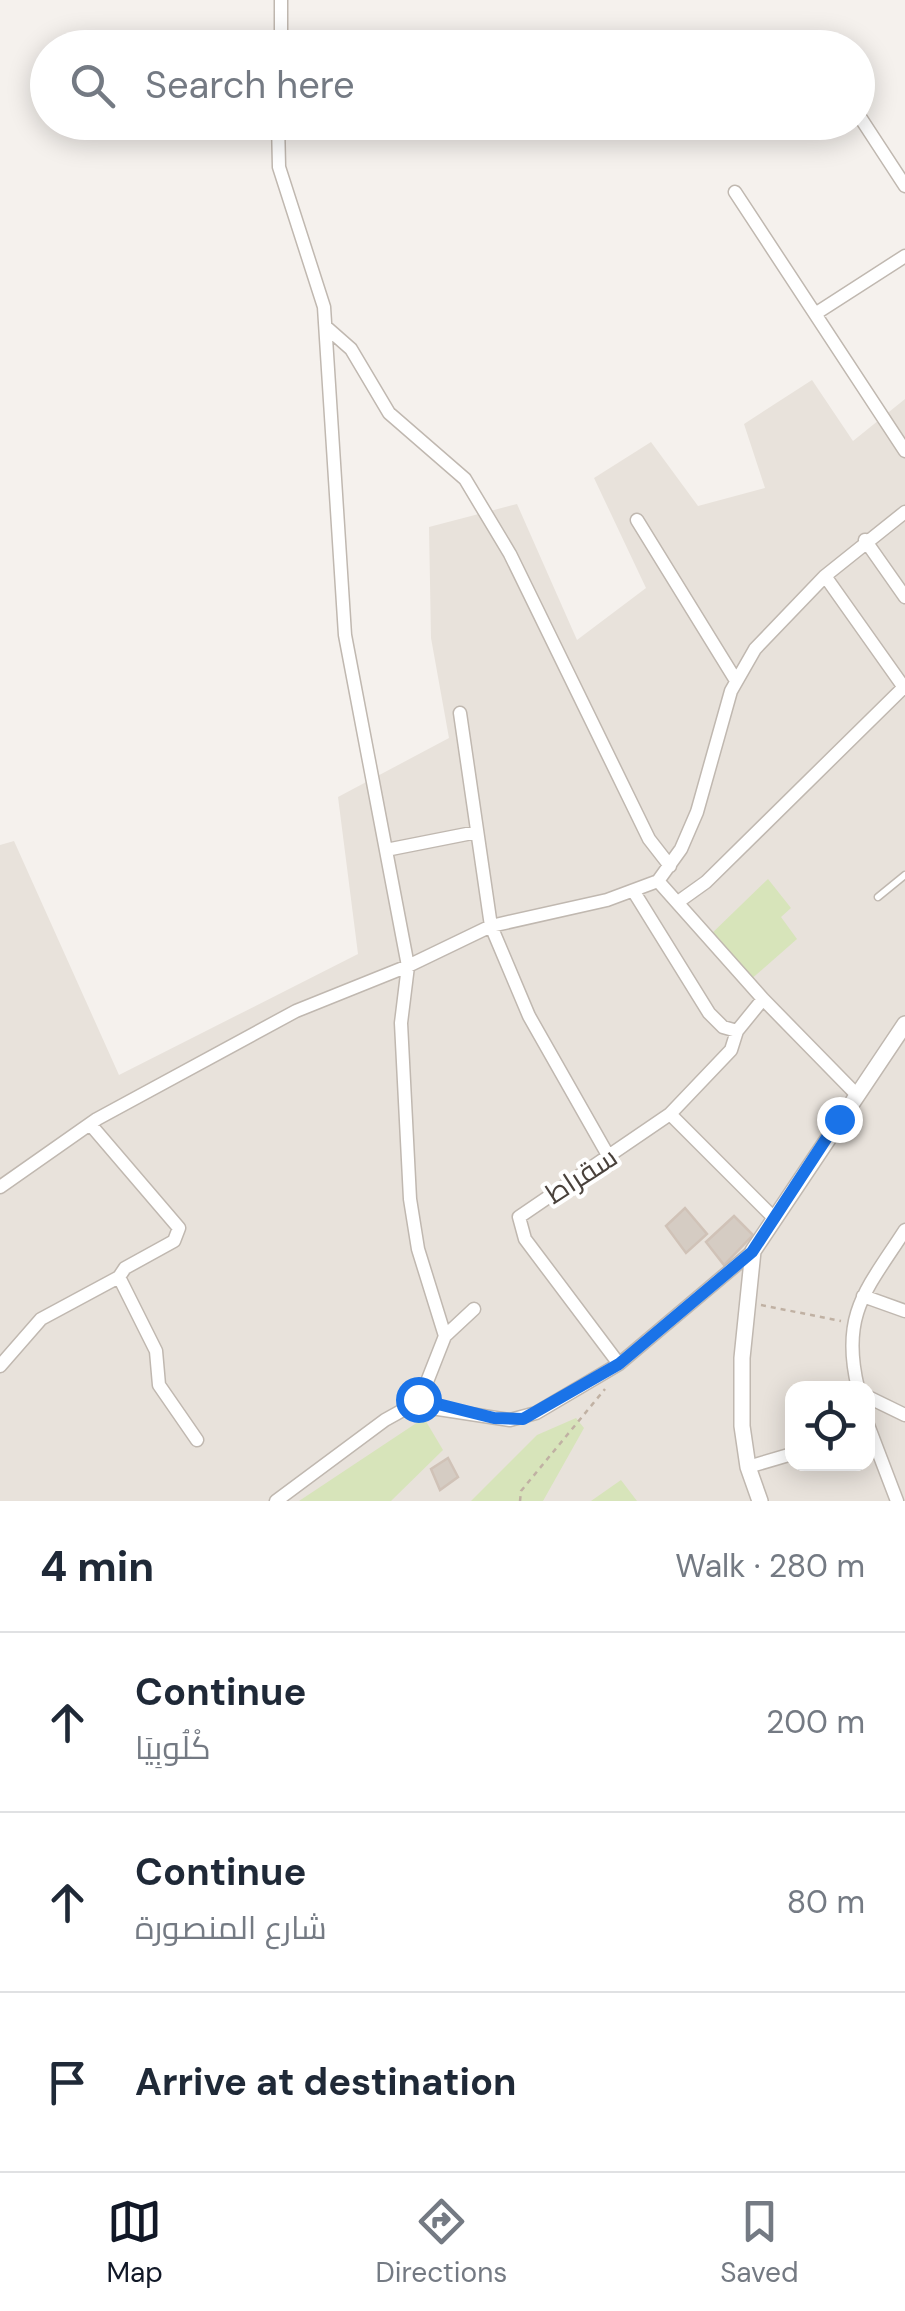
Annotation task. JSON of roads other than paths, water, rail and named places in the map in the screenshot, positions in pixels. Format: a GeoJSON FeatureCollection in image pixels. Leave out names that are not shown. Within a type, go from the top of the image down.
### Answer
{"type":"FeatureCollection","features":[{"type":"Feature","properties":{"kind":"street"},"geometry":{"type":"LineString","coordinates":[[281,0],[281,30]]}},
{"type":"Feature","properties":{"kind":"street"},"geometry":{"type":"LineString","coordinates":[[276,1501],[385,1420],[419,1402],[440,1358],[444,1336],[418,1249],[410,1199],[401,1023],[408,966],[345,635],[326,326],[279,166],[278,140]]}},
{"type":"Feature","properties":{"kind":"street"},"geometry":{"type":"LineString","coordinates":[[875,140],[905,186]]}},
{"type":"Feature","properties":{"kind":"street"},"geometry":{"type":"LineString","coordinates":[[735,192],[905,450]]}},
{"type":"Feature","properties":{"kind":"street"},"geometry":{"type":"LineString","coordinates":[[815,314],[905,256]]}},
{"type":"Feature","properties":{"kind":"street"},"geometry":{"type":"LineString","coordinates":[[326,326],[351,349],[389,413],[465,479],[510,554],[649,838],[670,866]]}},
{"type":"Feature","properties":{"kind":"street"},"geometry":{"type":"LineString","coordinates":[[0,1187],[90,1124],[296,1011],[408,966],[491,926],[634,892],[658,881],[670,866],[697,812],[735,679],[755,649],[825,576],[865,540],[905,512]]}},
{"type":"Feature","properties":{"kind":"street"},"geometry":{"type":"LineString","coordinates":[[637,520],[735,679]]}},
{"type":"Feature","properties":{"kind":"street"},"geometry":{"type":"LineString","coordinates":[[865,540],[905,597]]}},
{"type":"Feature","properties":{"kind":"street"},"geometry":{"type":"LineString","coordinates":[[678,902],[706,882],[904,688],[825,576]]}},
{"type":"Feature","properties":{"kind":"street"},"geometry":{"type":"LineString","coordinates":[[460,713],[491,926],[528,1016],[608,1158]]}},
{"type":"Feature","properties":{"kind":"street"},"geometry":{"type":"LineString","coordinates":[[386,850],[478,832]]}},
{"type":"Feature","properties":{"kind":"street"},"geometry":{"type":"LineString","coordinates":[[658,881],[763,999],[856,1094]]}},
{"type":"Feature","properties":{"kind":"street"},"geometry":{"type":"LineString","coordinates":[[634,892],[709,1013],[723,1027],[737,1032]]}},
{"type":"Feature","properties":{"kind":"street","name":"سقراط"},"geometry":{"type":"LineString","coordinates":[[619,1364],[525,1239],[519,1217],[670,1114],[732,1050],[737,1032],[763,999]]}},
{"type":"Feature","properties":{"kind":"street"},"geometry":{"type":"LineString","coordinates":[[419,1402],[510,1420],[523,1419],[619,1364],[752,1252],[905,1024]]}},
{"type":"Feature","properties":{"kind":"street"},"geometry":{"type":"LineString","coordinates":[[670,1114],[773,1217]]}},
{"type":"Feature","properties":{"kind":"street"},"geometry":{"type":"LineString","coordinates":[[0,1366],[41,1318],[120,1277],[125,1268],[174,1241],[178,1228],[90,1124]]}},
{"type":"Feature","properties":{"kind":"street"},"geometry":{"type":"LineString","coordinates":[[857,1381],[853,1322],[863,1296],[905,1230]]}},
{"type":"Feature","properties":{"kind":"street"},"geometry":{"type":"LineString","coordinates":[[752,1252],[742,1426],[748,1467],[760,1501]]}},
{"type":"Feature","properties":{"kind":"street"},"geometry":{"type":"LineString","coordinates":[[120,1277],[156,1351],[159,1385],[197,1440]]}},
{"type":"Feature","properties":{"kind":"street"},"geometry":{"type":"LineString","coordinates":[[863,1296],[905,1310]]}},
{"type":"Feature","properties":{"kind":"street"},"geometry":{"type":"LineString","coordinates":[[444,1336],[474,1309]]}},
{"type":"Feature","properties":{"kind":"street"},"geometry":{"type":"LineString","coordinates":[[875,1400],[905,1415]]}},
{"type":"Feature","properties":{"kind":"street"},"geometry":{"type":"LineString","coordinates":[[875,1447],[898,1501]]}},
{"type":"Feature","properties":{"kind":"street"},"geometry":{"type":"LineString","coordinates":[[748,1467],[785,1456]]}},
{"type":"Feature","properties":{"kind":"lane"},"geometry":{"type":"LineString","coordinates":[[878,897],[905,874]]}}]}
